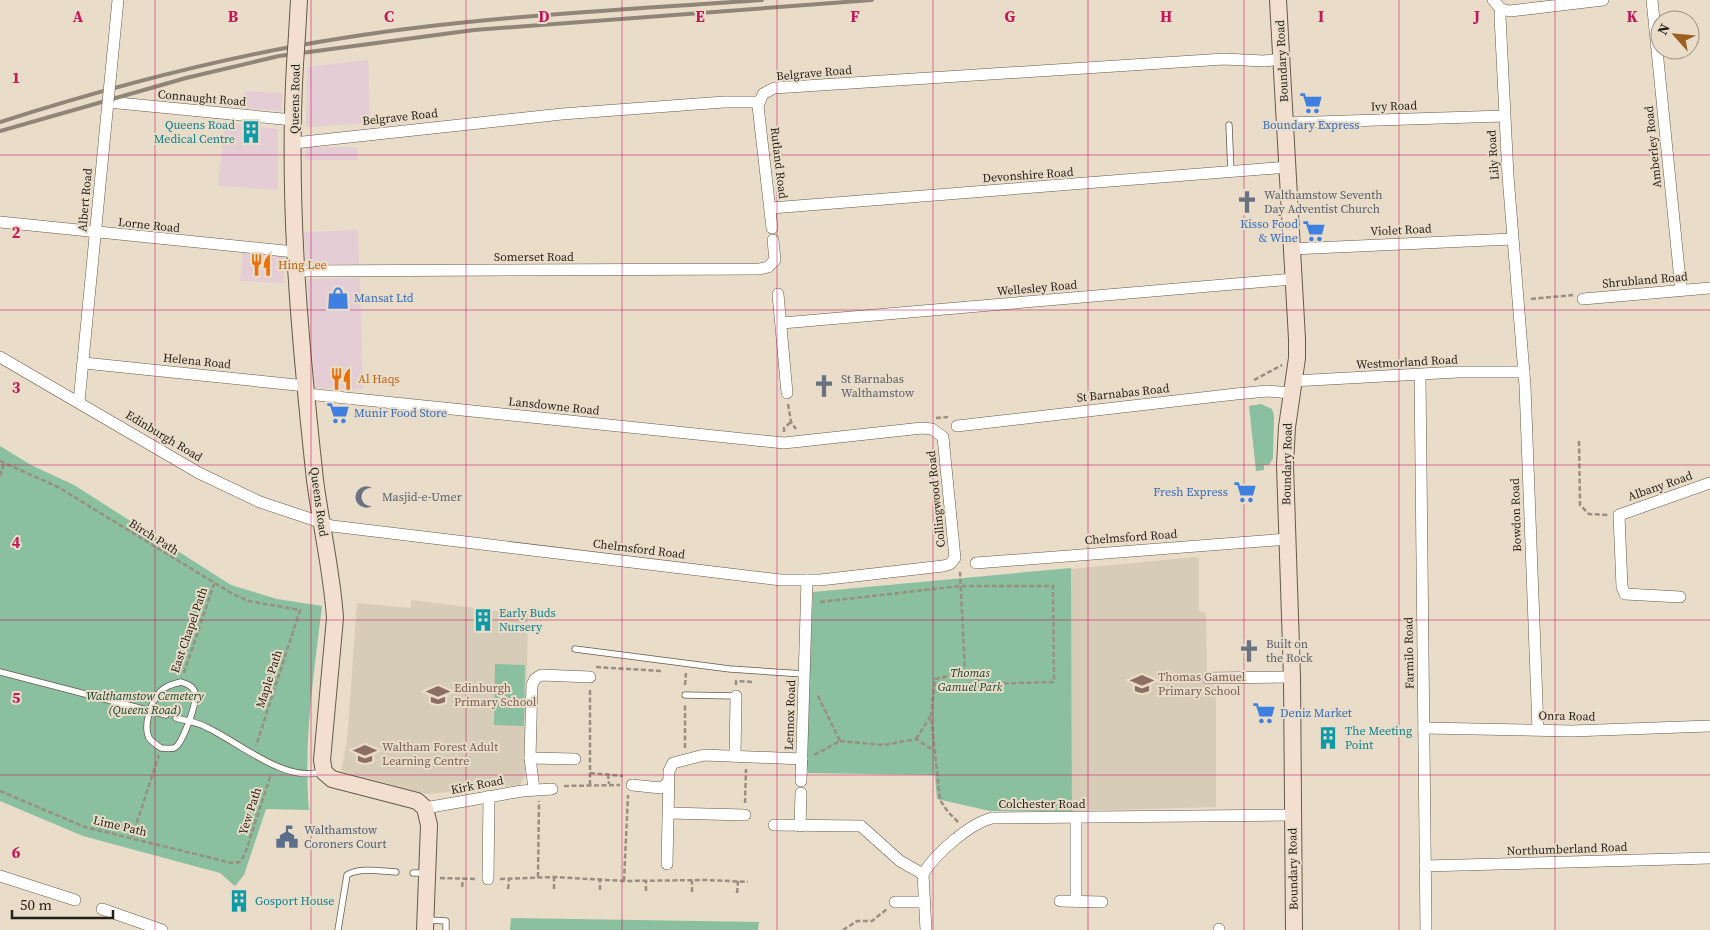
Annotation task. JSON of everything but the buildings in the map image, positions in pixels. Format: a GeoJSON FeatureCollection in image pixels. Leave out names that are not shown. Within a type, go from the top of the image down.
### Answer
{"type":"FeatureCollection","features":[{"type":"Feature","properties":{"kind":"street","name":"Albert Road"},"geometry":{"type":"LineString","coordinates":[[79,402],[118,0]]}},
{"type":"Feature","properties":{"kind":"street","name":"Queens Road"},"geometry":{"type":"LineString","coordinates":[[299,0],[294,120],[296,271],[321,523],[334,595],[335,618],[323,752],[324,772]]}},
{"type":"Feature","properties":{"kind":"street","name":"Boundary Road"},"geometry":{"type":"LineString","coordinates":[[1278,0],[1297,358],[1292,387],[1285,464],[1292,677],[1294,930]]}},
{"type":"Feature","properties":{"kind":"street"},"geometry":{"type":"LineString","coordinates":[[1493,0],[1501,9],[1510,11],[1603,0]]}},
{"type":"Feature","properties":{"kind":"street","name":"Amberley Road"},"geometry":{"type":"LineString","coordinates":[[1652,0],[1681,290]]}},
{"type":"Feature","properties":{"kind":"street","name":"Lily Road"},"geometry":{"type":"LineString","coordinates":[[1501,9],[1504,116],[1518,300]]}},
{"type":"Feature","properties":{"kind":"street","name":"Belgrave Road"},"geometry":{"type":"LineString","coordinates":[[294,142],[562,114],[758,102],[763,94],[774,88],[1224,59],[1264,61],[1282,59]]}},
{"type":"Feature","properties":{"kind":"street","name":"Connaught Road"},"geometry":{"type":"LineString","coordinates":[[108,102],[294,120]]}},
{"type":"Feature","properties":{"kind":"street","name":"Rutland Road"},"geometry":{"type":"LineString","coordinates":[[758,102],[775,256],[772,264]]}},
{"type":"Feature","properties":{"kind":"street","name":"Ivy Road"},"geometry":{"type":"LineString","coordinates":[[1284,123],[1504,116]]}},
{"type":"Feature","properties":{"kind":"street","name":"Devonshire Road"},"geometry":{"type":"LineString","coordinates":[[770,208],[1288,167]]}},
{"type":"Feature","properties":{"kind":"street","name":"Lorne Road"},"geometry":{"type":"LineString","coordinates":[[0,222],[295,252]]}},
{"type":"Feature","properties":{"kind":"street","name":"Violet Road"},"geometry":{"type":"LineString","coordinates":[[1292,249],[1512,239]]}},
{"type":"Feature","properties":{"kind":"street","name":"Somerset Road"},"geometry":{"type":"LineString","coordinates":[[296,271],[759,270],[772,264]]}},
{"type":"Feature","properties":{"kind":"street","name":"Wellesley Road"},"geometry":{"type":"LineString","coordinates":[[782,324],[1294,279]]}},
{"type":"Feature","properties":{"kind":"street","name":"Shrubland Road"},"geometry":{"type":"LineString","coordinates":[[1583,299],[1710,288]]}},
{"type":"Feature","properties":{"kind":"street"},"geometry":{"type":"LineString","coordinates":[[778,294],[782,324],[786,393]]}},
{"type":"Feature","properties":{"kind":"street","name":"Bowdon Road"},"geometry":{"type":"LineString","coordinates":[[1518,300],[1524,372],[1538,730]]}},
{"type":"Feature","properties":{"kind":"street","name":"Edinburgh Road"},"geometry":{"type":"LineString","coordinates":[[0,357],[199,473],[260,502],[321,523]]}},
{"type":"Feature","properties":{"kind":"street","name":"Helena Road"},"geometry":{"type":"LineString","coordinates":[[84,363],[307,390]]}},
{"type":"Feature","properties":{"kind":"street","name":"Westmorland Road"},"geometry":{"type":"LineString","coordinates":[[1292,387],[1458,372],[1524,372]]}},
{"type":"Feature","properties":{"kind":"street","name":"Farmilo Road"},"geometry":{"type":"LineString","coordinates":[[1420,375],[1426,930]]}},
{"type":"Feature","properties":{"kind":"street","name":"St Barnabas Road"},"geometry":{"type":"LineString","coordinates":[[957,426],[1292,387]]}},
{"type":"Feature","properties":{"kind":"street","name":"Lansdowne Road"},"geometry":{"type":"LineString","coordinates":[[307,390],[798,443],[922,428],[932,429],[942,435]]}},
{"type":"Feature","properties":{"kind":"street","name":"Collingwood Road"},"geometry":{"type":"LineString","coordinates":[[942,435],[957,564]]}},
{"type":"Feature","properties":{"kind":"street","name":"Albany Road"},"geometry":{"type":"LineString","coordinates":[[1619,515],[1710,484]]}},
{"type":"Feature","properties":{"kind":"street"},"geometry":{"type":"LineString","coordinates":[[1619,515],[1622,587],[1625,594],[1680,597]]}},
{"type":"Feature","properties":{"kind":"street","name":"Chelmsford Road"},"geometry":{"type":"LineString","coordinates":[[321,523],[782,580],[820,580],[957,564]]}},
{"type":"Feature","properties":{"kind":"street","name":"Chelmsford Road"},"geometry":{"type":"LineString","coordinates":[[976,562],[1288,539]]}},
{"type":"Feature","properties":{"kind":"street","name":"Lennox Road"},"geometry":{"type":"LineString","coordinates":[[684,759],[704,755],[802,759],[807,580]]}},
{"type":"Feature","properties":{"kind":"street"},"geometry":{"type":"LineString","coordinates":[[537,789],[530,758],[532,685],[535,679],[541,675],[590,677]]}},
{"type":"Feature","properties":{"kind":"street"},"geometry":{"type":"LineString","coordinates":[[1208,678],[1292,677]]}},
{"type":"Feature","properties":{"kind":"street"},"geometry":{"type":"LineString","coordinates":[[736,696],[740,757]]}},
{"type":"Feature","properties":{"kind":"street","name":"Onra Road"},"geometry":{"type":"LineString","coordinates":[[1424,728],[1572,731],[1710,726]]}},
{"type":"Feature","properties":{"kind":"street"},"geometry":{"type":"LineString","coordinates":[[530,758],[575,759]]}},
{"type":"Feature","properties":{"kind":"street"},"geometry":{"type":"LineString","coordinates":[[667,864],[669,771],[673,763],[684,759]]}},
{"type":"Feature","properties":{"kind":"street"},"geometry":{"type":"LineString","coordinates":[[800,826],[802,759]]}},
{"type":"Feature","properties":{"kind":"street"},"geometry":{"type":"LineString","coordinates":[[324,772],[332,779],[417,801],[425,808],[429,825],[420,873],[426,925]]}},
{"type":"Feature","properties":{"kind":"street"},"geometry":{"type":"LineString","coordinates":[[630,785],[661,788],[668,783]]}},
{"type":"Feature","properties":{"kind":"street","name":"Kirk Road"},"geometry":{"type":"LineString","coordinates":[[425,808],[488,796],[537,789],[552,789]]}},
{"type":"Feature","properties":{"kind":"street"},"geometry":{"type":"LineString","coordinates":[[488,796],[488,879]]}},
{"type":"Feature","properties":{"kind":"street"},"geometry":{"type":"LineString","coordinates":[[669,813],[745,815]]}},
{"type":"Feature","properties":{"kind":"street","name":"Colchester Road"},"geometry":{"type":"LineString","coordinates":[[923,874],[930,863],[979,822],[992,818],[1292,815]]}},
{"type":"Feature","properties":{"kind":"street"},"geometry":{"type":"LineString","coordinates":[[1076,818],[1076,902]]}},
{"type":"Feature","properties":{"kind":"street"},"geometry":{"type":"LineString","coordinates":[[774,825],[861,826],[900,862],[923,874],[926,930]]}},
{"type":"Feature","properties":{"kind":"street","name":"Northumberland Road"},"geometry":{"type":"LineString","coordinates":[[1425,866],[1710,858]]}},
{"type":"Feature","properties":{"kind":"street"},"geometry":{"type":"LineString","coordinates":[[0,876],[75,900]]}},
{"type":"Feature","properties":{"kind":"street"},"geometry":{"type":"LineString","coordinates":[[1060,901],[1102,902]]}},
{"type":"Feature","properties":{"kind":"street"},"geometry":{"type":"LineString","coordinates":[[895,902],[924,902]]}},
{"type":"Feature","properties":{"kind":"street"},"geometry":{"type":"LineString","coordinates":[[102,909],[162,930]]}},
{"type":"Feature","properties":{"kind":"lane"},"geometry":{"type":"LineString","coordinates":[[1229,125],[1231,173]]}},
{"type":"Feature","properties":{"kind":"lane"},"geometry":{"type":"LineString","coordinates":[[575,649],[730,669],[805,674]]}},
{"type":"Feature","properties":{"kind":"lane"},"geometry":{"type":"LineString","coordinates":[[0,672],[166,715]]}},
{"type":"Feature","properties":{"kind":"lane"},"geometry":{"type":"LineString","coordinates":[[181,682],[190,685],[195,693],[188,721],[180,743],[174,748],[161,748],[149,738],[147,725],[149,712],[160,692],[170,685],[181,682]]}},
{"type":"Feature","properties":{"kind":"lane"},"geometry":{"type":"LineString","coordinates":[[685,695],[736,696]]}},
{"type":"Feature","properties":{"kind":"lane"},"geometry":{"type":"LineString","coordinates":[[176,718],[205,726],[274,765],[305,774],[324,772]]}},
{"type":"Feature","properties":{"kind":"lane"},"geometry":{"type":"LineString","coordinates":[[338,930],[347,876],[351,872],[361,871],[396,872]]}},
{"type":"Feature","properties":{"kind":"lane"},"geometry":{"type":"LineString","coordinates":[[426,925],[446,921],[446,930]]}},
{"type":"Feature","properties":{"kind":"path"},"geometry":{"type":"LineString","coordinates":[[1518,300],[1575,295],[1583,299]]}},
{"type":"Feature","properties":{"kind":"path"},"geometry":{"type":"LineString","coordinates":[[1236,394],[1240,386],[1297,358]]}},
{"type":"Feature","properties":{"kind":"path"},"geometry":{"type":"LineString","coordinates":[[786,393],[791,422],[796,428]]}},
{"type":"Feature","properties":{"kind":"path"},"geometry":{"type":"LineString","coordinates":[[1579,441],[1580,505],[1589,514],[1619,515]]}},
{"type":"Feature","properties":{"kind":"path","name":"Birch Path"},"geometry":{"type":"LineString","coordinates":[[0,461],[58,487],[214,583],[248,601],[300,610]]}},
{"type":"Feature","properties":{"kind":"path"},"geometry":{"type":"LineString","coordinates":[[0,476],[4,463]]}},
{"type":"Feature","properties":{"kind":"path"},"geometry":{"type":"LineString","coordinates":[[957,564],[965,673]]}},
{"type":"Feature","properties":{"kind":"path"},"geometry":{"type":"LineString","coordinates":[[820,580],[820,611]]}},
{"type":"Feature","properties":{"kind":"path","name":"East Chapel Path"},"geometry":{"type":"LineString","coordinates":[[181,682],[214,583]]}},
{"type":"Feature","properties":{"kind":"path"},"geometry":{"type":"LineString","coordinates":[[820,602],[960,586],[1053,586],[1054,682],[984,684],[965,673],[935,680],[931,716],[940,800],[948,812],[968,831]]}},
{"type":"Feature","properties":{"kind":"path","name":"Maple Path"},"geometry":{"type":"LineString","coordinates":[[253,754],[300,610]]}},
{"type":"Feature","properties":{"kind":"path"},"geometry":{"type":"LineString","coordinates":[[590,785],[591,666],[667,671]]}},
{"type":"Feature","properties":{"kind":"path"},"geometry":{"type":"LineString","coordinates":[[684,759],[686,673]]}},
{"type":"Feature","properties":{"kind":"path"},"geometry":{"type":"LineString","coordinates":[[736,696],[736,681],[756,682]]}},
{"type":"Feature","properties":{"kind":"path"},"geometry":{"type":"LineString","coordinates":[[817,686],[817,695],[840,741]]}},
{"type":"Feature","properties":{"kind":"path"},"geometry":{"type":"LineString","coordinates":[[916,739],[931,716]]}},
{"type":"Feature","properties":{"kind":"path"},"geometry":{"type":"LineString","coordinates":[[802,759],[812,757],[840,741],[884,745],[916,739],[936,752]]}},
{"type":"Feature","properties":{"kind":"path"},"geometry":{"type":"LineString","coordinates":[[132,837],[161,748]]}},
{"type":"Feature","properties":{"kind":"path"},"geometry":{"type":"LineString","coordinates":[[740,757],[745,815]]}},
{"type":"Feature","properties":{"kind":"path","name":"Yew Path"},"geometry":{"type":"LineString","coordinates":[[240,862],[245,854],[274,765]]}},
{"type":"Feature","properties":{"kind":"path"},"geometry":{"type":"LineString","coordinates":[[590,773],[623,775],[630,785],[624,881]]}},
{"type":"Feature","properties":{"kind":"path"},"geometry":{"type":"LineString","coordinates":[[608,774],[609,784]]}},
{"type":"Feature","properties":{"kind":"path"},"geometry":{"type":"LineString","coordinates":[[552,789],[566,786],[630,785]]}},
{"type":"Feature","properties":{"kind":"path"},"geometry":{"type":"LineString","coordinates":[[537,789],[538,877]]}},
{"type":"Feature","properties":{"kind":"path","name":"Lime Path"},"geometry":{"type":"LineString","coordinates":[[0,791],[85,827],[232,863],[240,862]]}},
{"type":"Feature","properties":{"kind":"path"},"geometry":{"type":"LineString","coordinates":[[531,877],[600,878],[624,881],[692,880],[748,882]]}},
{"type":"Feature","properties":{"kind":"path"},"geometry":{"type":"LineString","coordinates":[[554,877],[554,889]]}},
{"type":"Feature","properties":{"kind":"path"},"geometry":{"type":"LineString","coordinates":[[600,878],[600,890]]}},
{"type":"Feature","properties":{"kind":"path"},"geometry":{"type":"LineString","coordinates":[[462,888],[463,879]]}},
{"type":"Feature","properties":{"kind":"path"},"geometry":{"type":"LineString","coordinates":[[508,889],[509,879]]}},
{"type":"Feature","properties":{"kind":"path"},"geometry":{"type":"LineString","coordinates":[[692,880],[692,892]]}},
{"type":"Feature","properties":{"kind":"path"},"geometry":{"type":"LineString","coordinates":[[646,881],[646,891]]}},
{"type":"Feature","properties":{"kind":"path"},"geometry":{"type":"LineString","coordinates":[[738,881],[738,893]]}},
{"type":"Feature","properties":{"kind":"path"},"geometry":{"type":"LineString","coordinates":[[842,930],[857,921],[872,921],[895,902]]}},
{"type":"Feature","properties":{"kind":"shaded area"},"geometry":{"type":"Polygon","coordinates":[[[368,60],[370,123],[306,127],[307,67],[368,60]]]}},
{"type":"Feature","properties":{"kind":"shaded area"},"geometry":{"type":"Polygon","coordinates":[[[245,91],[282,93],[282,111],[243,108],[245,91]]]}},
{"type":"Feature","properties":{"kind":"shaded area"},"geometry":{"type":"Polygon","coordinates":[[[225,123],[278,129],[278,190],[218,186],[225,123]]]}},
{"type":"Feature","properties":{"kind":"shaded area"},"geometry":{"type":"Polygon","coordinates":[[[305,147],[357,147],[357,160],[305,160],[305,147]]]}},
{"type":"Feature","properties":{"kind":"shaded area"},"geometry":{"type":"Polygon","coordinates":[[[358,230],[359,264],[306,264],[304,232],[358,230]]]}},
{"type":"Feature","properties":{"kind":"shaded area"},"geometry":{"type":"Polygon","coordinates":[[[243,253],[284,256],[284,283],[240,281],[243,253]]]}},
{"type":"Feature","properties":{"kind":"shaded area"},"geometry":{"type":"Polygon","coordinates":[[[360,278],[363,389],[315,388],[307,279],[360,278]]]}},
{"type":"Feature","properties":{"kind":"shaded area","name":"Thomas Gamuel Primary School"},"geometry":{"type":"Polygon","coordinates":[[[1195,557],[1199,559],[1199,611],[1206,613],[1207,672],[1209,681],[1216,688],[1216,807],[1072,811],[1071,569],[1195,557]]]}},
{"type":"Feature","properties":{"kind":"shaded area","name":"Edinburgh Primary School"},"geometry":{"type":"Polygon","coordinates":[[[412,600],[528,615],[525,775],[520,785],[427,794],[341,771],[347,741],[357,603],[410,608],[412,600]]]}},
{"type":"Feature","properties":{"kind":"green space"},"geometry":{"type":"Polygon","coordinates":[[[1261,404],[1272,409],[1274,416],[1273,458],[1269,465],[1264,465],[1264,470],[1256,471],[1249,406],[1261,404]]]}},
{"type":"Feature","properties":{"kind":"green space","name":"Walthamstow Cemetery (Queens Road)"},"geometry":{"type":"Polygon","coordinates":[[[0,446],[31,465],[74,485],[231,585],[277,599],[322,606],[308,734],[309,810],[266,809],[244,875],[235,886],[220,873],[83,836],[0,801],[0,446]]]}},
{"type":"Feature","properties":{"kind":"green space","name":"Thomas Gamuel Park"},"geometry":{"type":"Polygon","coordinates":[[[1071,568],[1072,811],[990,811],[937,799],[935,775],[808,773],[806,758],[813,592],[1071,568]]]}},
{"type":"Feature","properties":{"kind":"green space"},"geometry":{"type":"Polygon","coordinates":[[[495,664],[525,665],[524,726],[494,725],[495,664]]]}},
{"type":"Feature","properties":{"kind":"green space"},"geometry":{"type":"Polygon","coordinates":[[[511,918],[759,922],[758,930],[510,930],[511,918]]]}},
{"type":"Feature","properties":{"kind":"railway"},"geometry":{"type":"LineString","coordinates":[[0,122],[170,73],[300,45],[343,38],[395,30],[500,19],[762,0]]}},
{"type":"Feature","properties":{"kind":"railway"},"geometry":{"type":"LineString","coordinates":[[0,131],[186,78],[279,56],[474,30],[872,0]]}},
{"type":"Feature","properties":{"kind":"place","name":"Boundary Express"},"geometry":{"type":"Point","coordinates":[1311,103]}},
{"type":"Feature","properties":{"kind":"place","name":"Queens Road Medical Centre"},"geometry":{"type":"Point","coordinates":[251,132]}},
{"type":"Feature","properties":{"kind":"place","name":"Walthamstow Seventh Day Adventist Church"},"geometry":{"type":"Point","coordinates":[1247,202]}},
{"type":"Feature","properties":{"kind":"place","name":"Kisso Food & Wine"},"geometry":{"type":"Point","coordinates":[1314,231]}},
{"type":"Feature","properties":{"kind":"place","name":"Hing Lee"},"geometry":{"type":"Point","coordinates":[261,265]}},
{"type":"Feature","properties":{"kind":"place","name":"Mansat Ltd"},"geometry":{"type":"Point","coordinates":[338,298]}},
{"type":"Feature","properties":{"kind":"place","name":"Al Haqs"},"geometry":{"type":"Point","coordinates":[341,379]}},
{"type":"Feature","properties":{"kind":"place","name":"St Barnabas Walthamstow"},"geometry":{"type":"Point","coordinates":[824,386]}},
{"type":"Feature","properties":{"kind":"place","name":"Munir Food Store"},"geometry":{"type":"Point","coordinates":[338,413]}},
{"type":"Feature","properties":{"kind":"place","name":"Fresh Express"},"geometry":{"type":"Point","coordinates":[1245,492]}},
{"type":"Feature","properties":{"kind":"place","name":"Masjid-e-Umer"},"geometry":{"type":"Point","coordinates":[366,497]}},
{"type":"Feature","properties":{"kind":"place","name":"Early Buds Nursery"},"geometry":{"type":"Point","coordinates":[483,620]}},
{"type":"Feature","properties":{"kind":"place","name":"Built on the Rock"},"geometry":{"type":"Point","coordinates":[1249,651]}},
{"type":"Feature","properties":{"kind":"place","name":"Thomas Gamuel Primary School"},"geometry":{"type":"Point","coordinates":[1142,684]}},
{"type":"Feature","properties":{"kind":"place","name":"Edinburgh Primary School"},"geometry":{"type":"Point","coordinates":[438,695]}},
{"type":"Feature","properties":{"kind":"place","name":"Deniz Market"},"geometry":{"type":"Point","coordinates":[1264,713]}},
{"type":"Feature","properties":{"kind":"place","name":"The Meeting Point"},"geometry":{"type":"Point","coordinates":[1328,738]}},
{"type":"Feature","properties":{"kind":"place","name":"Waltham Forest Adult Learning Centre"},"geometry":{"type":"Point","coordinates":[365,754]}},
{"type":"Feature","properties":{"kind":"place","name":"Walthamstow Coroners Court"},"geometry":{"type":"Point","coordinates":[287,837]}},
{"type":"Feature","properties":{"kind":"place","name":"Gosport House"},"geometry":{"type":"Point","coordinates":[239,901]}}]}
